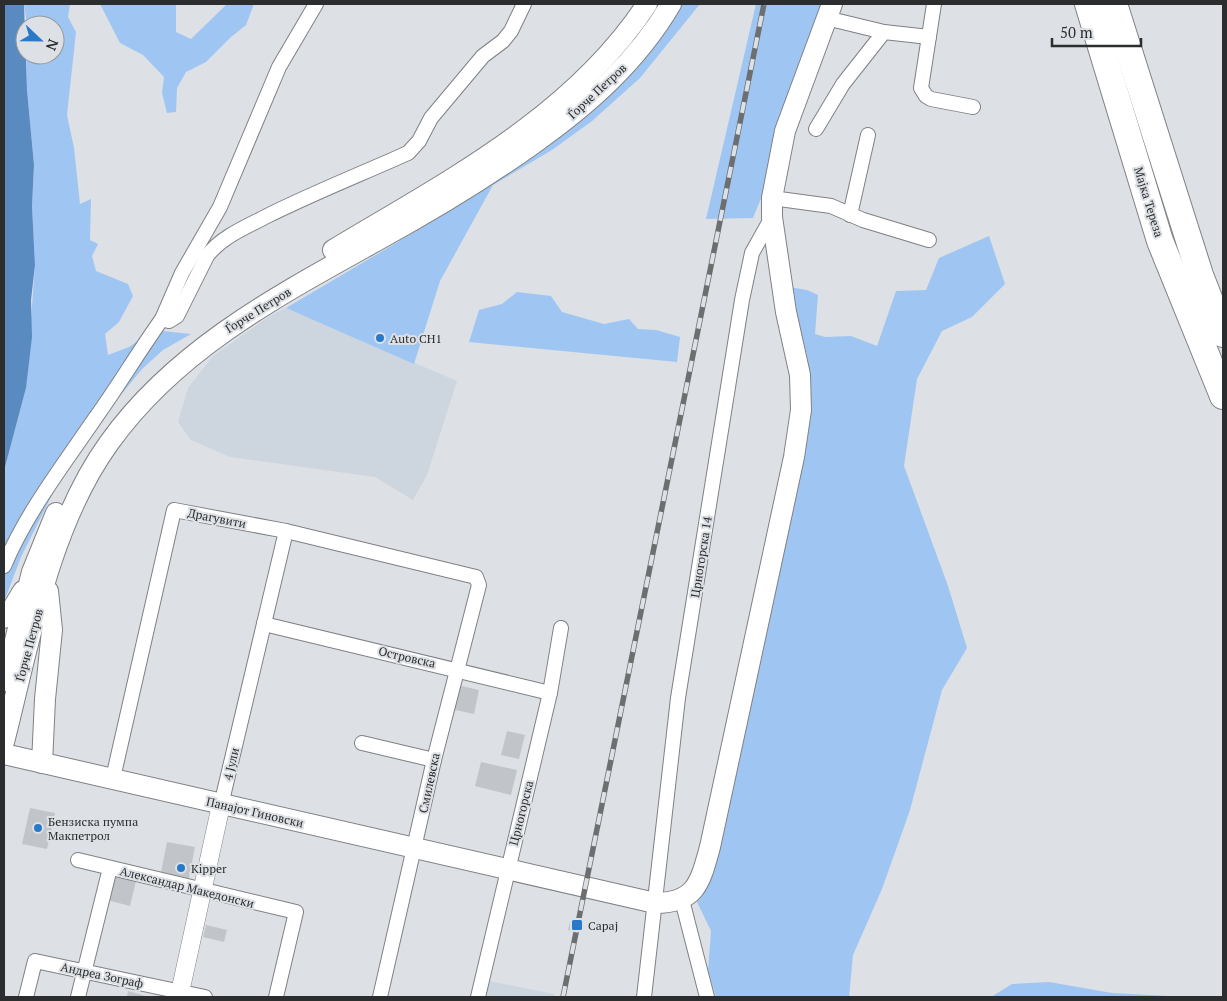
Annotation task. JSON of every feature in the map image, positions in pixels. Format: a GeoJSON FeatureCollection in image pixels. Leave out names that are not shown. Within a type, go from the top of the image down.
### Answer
{"type":"FeatureCollection","features":[{"type":"Feature","properties":{"kind":"highway","name":"Мајка Тереза"},"geometry":{"type":"LineString","coordinates":[[1088,4],[1160,241],[1223,396]]}},
{"type":"Feature","properties":{"kind":"highway","name":"Мајка Тереза"},"geometry":{"type":"LineString","coordinates":[[1114,4],[1200,275],[1223,334]]}},
{"type":"Feature","properties":{"kind":"main road","name":"Ѓорче Петров"},"geometry":{"type":"LineString","coordinates":[[39,576],[44,539],[80,467],[111,421],[157,371],[220,321],[438,186],[531,125],[594,71],[623,38],[647,4]]}},
{"type":"Feature","properties":{"kind":"main road","name":"Ѓорче Петров"},"geometry":{"type":"LineString","coordinates":[[4,686],[15,645],[39,576],[87,477],[109,443],[157,386],[204,346],[248,315],[486,175],[548,134],[602,90],[621,71],[652,34],[671,4]]}},
{"type":"Feature","properties":{"kind":"main road"},"geometry":{"type":"LineString","coordinates":[[682,900],[693,892],[703,874],[710,848],[794,457],[801,410],[800,375],[786,312],[772,208],[785,131],[829,11]]}},
{"type":"Feature","properties":{"kind":"main road"},"geometry":{"type":"LineString","coordinates":[[4,618],[39,576]]}},
{"type":"Feature","properties":{"kind":"main road"},"geometry":{"type":"LineString","coordinates":[[39,576],[52,630],[45,699],[42,763]]}},
{"type":"Feature","properties":{"kind":"main road","name":"Ѓорче Петров"},"geometry":{"type":"LineString","coordinates":[[4,742],[15,645]]}},
{"type":"Feature","properties":{"kind":"main road","name":"Панајот Гиновски"},"geometry":{"type":"LineString","coordinates":[[4,754],[655,903],[682,900]]}},
{"type":"Feature","properties":{"kind":"street"},"geometry":{"type":"LineString","coordinates":[[4,566],[17,538],[69,454],[96,418],[162,319],[182,273],[220,206],[279,67],[316,4]]}},
{"type":"Feature","properties":{"kind":"street"},"geometry":{"type":"LineString","coordinates":[[162,319],[169,321],[178,316],[206,256],[213,247],[247,226],[408,153],[413,149],[431,118],[483,56],[503,41],[511,31],[524,4]]}},
{"type":"Feature","properties":{"kind":"street"},"geometry":{"type":"LineString","coordinates":[[934,4],[920,84],[922,92],[931,99],[973,107]]}},
{"type":"Feature","properties":{"kind":"street"},"geometry":{"type":"LineString","coordinates":[[829,11],[884,32],[929,37]]}},
{"type":"Feature","properties":{"kind":"street"},"geometry":{"type":"LineString","coordinates":[[816,129],[843,84],[884,32]]}},
{"type":"Feature","properties":{"kind":"street"},"geometry":{"type":"LineString","coordinates":[[850,215],[868,135]]}},
{"type":"Feature","properties":{"kind":"street"},"geometry":{"type":"LineString","coordinates":[[772,208],[831,206],[850,215],[929,240]]}},
{"type":"Feature","properties":{"kind":"street","name":"Црногорска 14"},"geometry":{"type":"LineString","coordinates":[[644,997],[678,698],[742,300],[752,253],[772,208]]}},
{"type":"Feature","properties":{"kind":"street","name":"Драгувити"},"geometry":{"type":"LineString","coordinates":[[113,778],[174,510],[286,531],[470,575]]}},
{"type":"Feature","properties":{"kind":"street","name":"4 Јули"},"geometry":{"type":"LineString","coordinates":[[180,995],[221,805],[286,531]]}},
{"type":"Feature","properties":{"kind":"street","name":"Смилевска"},"geometry":{"type":"LineString","coordinates":[[380,997],[416,848],[434,760],[479,585],[476,577],[470,575]]}},
{"type":"Feature","properties":{"kind":"street","name":"Островска"},"geometry":{"type":"LineString","coordinates":[[264,624],[457,669],[550,693]]}},
{"type":"Feature","properties":{"kind":"street","name":"Црногорска"},"geometry":{"type":"LineString","coordinates":[[478,997],[550,693],[561,628]]}},
{"type":"Feature","properties":{"kind":"street"},"geometry":{"type":"LineString","coordinates":[[362,743],[434,760]]}},
{"type":"Feature","properties":{"kind":"street","name":"Αлександар Македонски"},"geometry":{"type":"LineString","coordinates":[[78,860],[296,912],[276,997]]}},
{"type":"Feature","properties":{"kind":"street"},"geometry":{"type":"LineString","coordinates":[[78,997],[110,868]]}},
{"type":"Feature","properties":{"kind":"street"},"geometry":{"type":"LineString","coordinates":[[682,900],[707,997]]}},
{"type":"Feature","properties":{"kind":"street","name":"Андреа Зограф"},"geometry":{"type":"LineString","coordinates":[[26,997],[35,961],[84,970],[180,995],[205,997]]}},
{"type":"Feature","properties":{"kind":"shaded area"},"geometry":{"type":"Polygon","coordinates":[[[4,4],[24,4],[24,15],[15,15],[15,65],[26,65],[34,165],[32,206],[35,265],[31,300],[32,337],[26,388],[4,471],[4,4]]]}},
{"type":"Feature","properties":{"kind":"shaded area"},"geometry":{"type":"Polygon","coordinates":[[[24,4],[70,4],[68,17],[76,32],[67,115],[74,148],[80,204],[91,199],[90,240],[98,244],[92,256],[96,271],[128,284],[133,296],[119,322],[105,334],[108,355],[129,347],[153,330],[191,334],[163,350],[142,369],[83,441],[59,481],[21,557],[4,602],[4,471],[26,388],[35,265],[32,206],[34,165],[26,65],[65,65],[65,15],[26,15],[24,4]]]}},
{"type":"Feature","properties":{"kind":"shaded area"},"geometry":{"type":"Polygon","coordinates":[[[100,4],[176,4],[176,32],[191,39],[227,4],[254,4],[246,25],[206,62],[186,72],[177,88],[176,112],[167,113],[162,93],[164,77],[143,55],[120,43],[100,4]]]}},
{"type":"Feature","properties":{"kind":"shaded area"},"geometry":{"type":"Polygon","coordinates":[[[635,4],[700,4],[640,78],[592,121],[552,150],[493,185],[440,281],[414,364],[286,308],[428,224],[432,213],[539,111],[614,34],[635,4]]]}},
{"type":"Feature","properties":{"kind":"shaded area"},"geometry":{"type":"Polygon","coordinates":[[[756,4],[828,4],[769,179],[753,218],[706,219],[756,4]]]}},
{"type":"Feature","properties":{"kind":"shaded area"},"geometry":{"type":"Polygon","coordinates":[[[989,236],[1005,284],[972,317],[942,331],[917,379],[904,466],[948,586],[967,648],[942,690],[910,810],[882,889],[853,955],[849,997],[716,997],[708,971],[711,931],[697,902],[715,864],[721,844],[740,742],[787,534],[812,408],[807,355],[789,287],[807,290],[818,295],[815,334],[825,337],[851,336],[877,346],[896,291],[926,290],[939,258],[989,236]]]}},
{"type":"Feature","properties":{"kind":"shaded area"},"geometry":{"type":"Polygon","coordinates":[[[517,292],[551,296],[562,312],[604,324],[629,319],[638,329],[656,330],[680,337],[677,362],[469,342],[479,310],[502,304],[517,292]]]}},
{"type":"Feature","properties":{"kind":"shaded area"},"geometry":{"type":"Polygon","coordinates":[[[286,308],[457,381],[427,475],[413,500],[375,477],[230,457],[191,440],[178,422],[188,388],[212,357],[268,317],[286,308]]]}},
{"type":"Feature","properties":{"kind":"shaded area"},"geometry":{"type":"Polygon","coordinates":[[[489,981],[554,994],[554,997],[486,997],[489,981]]]}},
{"type":"Feature","properties":{"kind":"shaded area"},"geometry":{"type":"Polygon","coordinates":[[[1049,982],[1112,993],[1188,997],[991,997],[1012,984],[1049,982]]]}},
{"type":"Feature","properties":{"kind":"building"},"geometry":{"type":"Polygon","coordinates":[[[457,685],[479,690],[474,714],[451,709],[457,685]]]}},
{"type":"Feature","properties":{"kind":"building"},"geometry":{"type":"Polygon","coordinates":[[[507,731],[525,735],[519,759],[501,755],[507,731]]]}},
{"type":"Feature","properties":{"kind":"building"},"geometry":{"type":"Polygon","coordinates":[[[481,762],[517,770],[511,795],[475,786],[481,762]]]}},
{"type":"Feature","properties":{"kind":"building","name":"Бензиска пумпа Макпетрол"},"geometry":{"type":"Polygon","coordinates":[[[30,808],[55,813],[47,849],[22,844],[30,808]]]}},
{"type":"Feature","properties":{"kind":"building"},"geometry":{"type":"Polygon","coordinates":[[[167,842],[195,847],[188,883],[160,877],[167,842]]]}},
{"type":"Feature","properties":{"kind":"building"},"geometry":{"type":"Polygon","coordinates":[[[113,875],[136,881],[130,906],[107,900],[113,875]]]}},
{"type":"Feature","properties":{"kind":"building"},"geometry":{"type":"Polygon","coordinates":[[[570,922],[573,922],[572,931],[568,930],[570,922]]]}},
{"type":"Feature","properties":{"kind":"building"},"geometry":{"type":"Polygon","coordinates":[[[206,925],[227,930],[224,942],[203,937],[206,925]]]}},
{"type":"Feature","properties":{"kind":"building"},"geometry":{"type":"Polygon","coordinates":[[[128,991],[149,997],[127,997],[128,991]]]}},
{"type":"Feature","properties":{"kind":"railway"},"geometry":{"type":"LineString","coordinates":[[563,997],[764,4]]}},
{"type":"Feature","properties":{"kind":"place","name":"Auto CH1"},"geometry":{"type":"Point","coordinates":[380,338]}},
{"type":"Feature","properties":{"kind":"place","name":"Бензиска пумпа Макпетрол"},"geometry":{"type":"Point","coordinates":[38,828]}},
{"type":"Feature","properties":{"kind":"place","name":"Kipper"},"geometry":{"type":"Point","coordinates":[181,868]}},
{"type":"Feature","properties":{"kind":"place","name":"Сарај"},"geometry":{"type":"Point","coordinates":[577,925]}}]}
